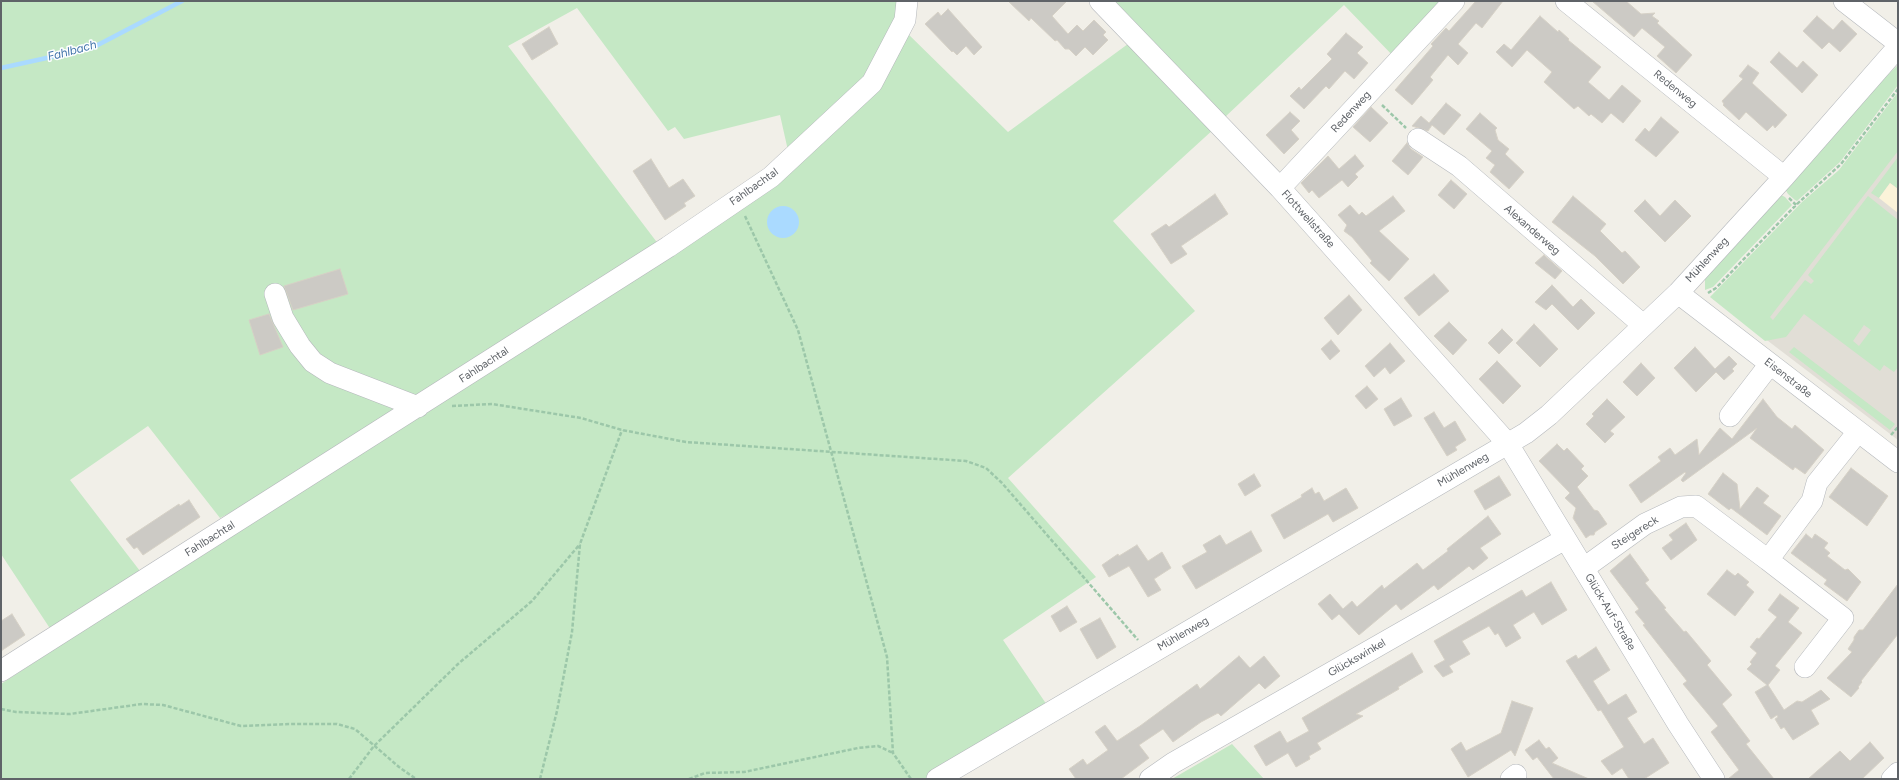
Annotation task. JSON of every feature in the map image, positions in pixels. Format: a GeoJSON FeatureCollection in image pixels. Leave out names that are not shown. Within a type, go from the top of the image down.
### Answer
{"type":"FeatureCollection","features":[{"type":"Feature","properties":{"kind":"street","name":"Fahlbachtal"},"geometry":{"type":"LineString","coordinates":[[1,672],[668,248],[771,177],[843,112],[872,83],[905,20],[908,1]]}},
{"type":"Feature","properties":{"kind":"street","name":"Flottwellstraße"},"geometry":{"type":"LineString","coordinates":[[1100,1],[1280,188],[1508,444]]}},
{"type":"Feature","properties":{"kind":"street","name":"Redenweg"},"geometry":{"type":"LineString","coordinates":[[1280,188],[1454,1]]}},
{"type":"Feature","properties":{"kind":"street","name":"Redenweg"},"geometry":{"type":"LineString","coordinates":[[1566,1],[1784,177]]}},
{"type":"Feature","properties":{"kind":"street"},"geometry":{"type":"LineString","coordinates":[[1844,1],[1898,43]]}},
{"type":"Feature","properties":{"kind":"street","name":"Mühlenweg"},"geometry":{"type":"LineString","coordinates":[[937,779],[1526,433],[1549,415],[1678,292],[1784,177],[1898,47]]}},
{"type":"Feature","properties":{"kind":"street","name":"Alexanderweg"},"geometry":{"type":"LineString","coordinates":[[1418,139],[1459,166],[1643,325]]}},
{"type":"Feature","properties":{"kind":"street","name":"Eisenstraße"},"geometry":{"type":"LineString","coordinates":[[1678,292],[1857,433],[1898,462]]}},
{"type":"Feature","properties":{"kind":"street"},"geometry":{"type":"LineString","coordinates":[[275,294],[283,318],[300,346],[313,362],[330,373],[418,407]]}},
{"type":"Feature","properties":{"kind":"street"},"geometry":{"type":"LineString","coordinates":[[1730,416],[1770,364]]}},
{"type":"Feature","properties":{"kind":"street"},"geometry":{"type":"LineString","coordinates":[[1768,560],[1812,501],[1817,484],[1857,433]]}},
{"type":"Feature","properties":{"kind":"street","name":"Glück-Auf-Straße"},"geometry":{"type":"LineString","coordinates":[[1508,444],[1678,724],[1714,779]]}},
{"type":"Feature","properties":{"kind":"street","name":"Steigereck"},"geometry":{"type":"LineString","coordinates":[[1584,568],[1645,524],[1681,507],[1696,506],[1843,618],[1805,667]]}},
{"type":"Feature","properties":{"kind":"street","name":"Glückswinkel"},"geometry":{"type":"LineString","coordinates":[[1150,779],[1173,763],[1565,539]]}},
{"type":"Feature","properties":{"kind":"street"},"geometry":{"type":"LineString","coordinates":[[1892,779],[1898,773]]}},
{"type":"Feature","properties":{"kind":"path"},"geometry":{"type":"LineString","coordinates":[[1369,92],[1418,139]]}},
{"type":"Feature","properties":{"kind":"path"},"geometry":{"type":"LineString","coordinates":[[737,199],[798,330],[887,657],[893,753]]}},
{"type":"Feature","properties":{"kind":"path"},"geometry":{"type":"LineString","coordinates":[[447,406],[492,404],[581,418],[622,430],[686,442],[832,454],[966,461],[986,468],[1002,483],[1149,654]]}},
{"type":"Feature","properties":{"kind":"path"},"geometry":{"type":"LineString","coordinates":[[540,779],[557,711],[572,632],[580,544],[622,430]]}},
{"type":"Feature","properties":{"kind":"path"},"geometry":{"type":"LineString","coordinates":[[349,779],[374,746],[458,664],[532,601],[580,544]]}},
{"type":"Feature","properties":{"kind":"path"},"geometry":{"type":"LineString","coordinates":[[1,709],[16,712],[70,714],[142,704],[163,705],[241,726],[337,724],[355,729],[399,767],[416,779]]}},
{"type":"Feature","properties":{"kind":"path"},"geometry":{"type":"LineString","coordinates":[[690,779],[705,773],[744,772],[858,748],[878,746],[893,753],[911,779]]}},
{"type":"Feature","properties":{"kind":"shaded area"},"geometry":{"type":"Polygon","coordinates":[[[1898,97],[1898,440],[1713,299],[1802,207],[1843,171],[1898,97]]]}},
{"type":"Feature","properties":{"kind":"green space"},"geometry":{"type":"Polygon","coordinates":[[[1,1],[903,1],[872,76],[789,155],[780,115],[684,139],[675,127],[668,131],[577,8],[508,46],[659,245],[278,488],[220,518],[148,426],[70,480],[140,571],[51,630],[1,554],[1,1]]]}},
{"type":"Feature","properties":{"kind":"green space"},"geometry":{"type":"Polygon","coordinates":[[[1109,1],[1448,1],[1396,59],[1344,5],[1224,118],[1109,1]]]}},
{"type":"Feature","properties":{"kind":"green space"},"geometry":{"type":"Polygon","coordinates":[[[904,30],[1008,132],[1132,41],[1215,128],[1113,221],[1195,311],[1008,478],[1096,577],[1003,640],[1049,708],[925,779],[1,779],[1,684],[774,180],[904,30]]]}},
{"type":"Feature","properties":{"kind":"green space"},"geometry":{"type":"Polygon","coordinates":[[[1898,65],[1898,85],[1840,162],[1797,201],[1795,200],[1785,189],[1866,95],[1898,65]]]}},
{"type":"Feature","properties":{"kind":"green space"},"geometry":{"type":"Polygon","coordinates":[[[1898,92],[1898,151],[1770,317],[1773,320],[1805,280],[1811,284],[1814,281],[1808,275],[1868,196],[1898,220],[1898,367],[1894,372],[1884,365],[1880,371],[1804,314],[1786,337],[1765,341],[1710,297],[1802,202],[1839,170],[1898,92]],[[1864,325],[1853,341],[1859,346],[1871,330],[1864,325]]]}},
{"type":"Feature","properties":{"kind":"green space"},"geometry":{"type":"Polygon","coordinates":[[[1898,157],[1898,189],[1890,183],[1879,198],[1871,193],[1898,157]]]}},
{"type":"Feature","properties":{"kind":"green space"},"geometry":{"type":"Polygon","coordinates":[[[1779,194],[1785,197],[1792,205],[1713,287],[1705,290],[1705,274],[1779,194]]]}},
{"type":"Feature","properties":{"kind":"green space"},"geometry":{"type":"Polygon","coordinates":[[[1794,347],[1895,424],[1890,430],[1789,352],[1794,347]]]}},
{"type":"Feature","properties":{"kind":"green space"},"geometry":{"type":"Polygon","coordinates":[[[1232,744],[1264,779],[1172,779],[1232,744]]]}},
{"type":"Feature","properties":{"kind":"sand"},"geometry":{"type":"Polygon","coordinates":[[[1890,183],[1898,189],[1898,213],[1879,198],[1890,183]]]}},
{"type":"Feature","properties":{"kind":"water"},"geometry":{"type":"Polygon","coordinates":[[[780,206],[786,206],[796,213],[799,222],[798,228],[792,235],[786,238],[780,238],[770,231],[767,225],[767,219],[774,209],[780,206]]]}},
{"type":"Feature","properties":{"kind":"building"},"geometry":{"type":"Polygon","coordinates":[[[1008,1],[1067,1],[1052,16],[1068,34],[1077,25],[1083,31],[1094,20],[1106,32],[1103,35],[1108,40],[1093,55],[1085,47],[1076,56],[1069,49],[1065,49],[1057,40],[1055,41],[1031,18],[1029,21],[1008,1]]]}},
{"type":"Feature","properties":{"kind":"building"},"geometry":{"type":"Polygon","coordinates":[[[1476,1],[1503,1],[1482,28],[1476,23],[1458,44],[1468,53],[1458,65],[1448,55],[1430,77],[1433,80],[1412,105],[1395,90],[1433,46],[1431,44],[1446,28],[1449,31],[1476,1]]]}},
{"type":"Feature","properties":{"kind":"building"},"geometry":{"type":"Polygon","coordinates":[[[1592,1],[1626,1],[1641,14],[1655,13],[1652,16],[1659,21],[1657,23],[1692,55],[1676,73],[1657,56],[1665,47],[1642,28],[1634,37],[1592,1]]]}},
{"type":"Feature","properties":{"kind":"building"},"geometry":{"type":"Polygon","coordinates":[[[948,9],[982,47],[974,55],[966,46],[957,55],[953,51],[952,52],[925,24],[938,12],[941,16],[948,9]]]}},
{"type":"Feature","properties":{"kind":"building"},"geometry":{"type":"Polygon","coordinates":[[[1540,16],[1558,32],[1559,30],[1569,39],[1568,40],[1601,67],[1588,82],[1609,100],[1622,85],[1641,101],[1623,123],[1611,113],[1602,123],[1591,114],[1589,116],[1578,106],[1574,109],[1544,82],[1552,72],[1527,50],[1512,67],[1496,52],[1504,44],[1511,50],[1540,16]]]}},
{"type":"Feature","properties":{"kind":"building"},"geometry":{"type":"Polygon","coordinates":[[[1817,16],[1833,30],[1842,20],[1857,34],[1840,52],[1829,42],[1822,49],[1803,31],[1817,16]]]}},
{"type":"Feature","properties":{"kind":"building"},"geometry":{"type":"Polygon","coordinates":[[[549,27],[558,44],[532,60],[522,44],[549,27]]]}},
{"type":"Feature","properties":{"kind":"building"},"geometry":{"type":"Polygon","coordinates":[[[1346,33],[1363,47],[1357,53],[1368,63],[1354,79],[1345,71],[1329,89],[1326,86],[1304,109],[1290,96],[1299,87],[1301,90],[1332,59],[1327,54],[1346,33]]]}},
{"type":"Feature","properties":{"kind":"building"},"geometry":{"type":"Polygon","coordinates":[[[1779,52],[1797,68],[1803,61],[1818,75],[1802,93],[1770,62],[1779,52]]]}},
{"type":"Feature","properties":{"kind":"building"},"geometry":{"type":"Polygon","coordinates":[[[1748,65],[1759,73],[1752,83],[1787,115],[1775,128],[1773,125],[1767,131],[1746,112],[1739,120],[1723,105],[1724,104],[1722,101],[1743,79],[1739,76],[1748,65]]]}},
{"type":"Feature","properties":{"kind":"building"},"geometry":{"type":"Polygon","coordinates":[[[1446,103],[1461,115],[1444,135],[1432,125],[1428,131],[1412,126],[1421,116],[1429,123],[1446,103]]]}},
{"type":"Feature","properties":{"kind":"building"},"geometry":{"type":"Polygon","coordinates":[[[1371,107],[1388,123],[1370,142],[1353,127],[1371,107]]]}},
{"type":"Feature","properties":{"kind":"building"},"geometry":{"type":"Polygon","coordinates":[[[1290,112],[1300,121],[1291,130],[1299,139],[1284,154],[1266,135],[1290,112]]]}},
{"type":"Feature","properties":{"kind":"building"},"geometry":{"type":"Polygon","coordinates":[[[1480,113],[1497,128],[1495,130],[1498,140],[1509,149],[1505,154],[1524,172],[1509,189],[1490,172],[1495,165],[1486,158],[1492,151],[1466,129],[1480,113]]]}},
{"type":"Feature","properties":{"kind":"building"},"geometry":{"type":"Polygon","coordinates":[[[1661,117],[1679,132],[1656,157],[1635,140],[1645,128],[1649,132],[1661,117]]]}},
{"type":"Feature","properties":{"kind":"building"},"geometry":{"type":"Polygon","coordinates":[[[1407,143],[1411,149],[1423,157],[1408,175],[1392,161],[1407,143]]]}},
{"type":"Feature","properties":{"kind":"building"},"geometry":{"type":"Polygon","coordinates":[[[1355,155],[1364,166],[1355,174],[1358,177],[1348,187],[1342,180],[1319,198],[1312,190],[1309,193],[1301,183],[1328,156],[1339,169],[1355,155]]]}},
{"type":"Feature","properties":{"kind":"building"},"geometry":{"type":"Polygon","coordinates":[[[651,159],[669,188],[683,179],[695,196],[684,203],[686,206],[665,220],[633,171],[651,159]]]}},
{"type":"Feature","properties":{"kind":"building"},"geometry":{"type":"Polygon","coordinates":[[[1451,180],[1467,194],[1454,209],[1438,195],[1451,180]]]}},
{"type":"Feature","properties":{"kind":"building"},"geometry":{"type":"Polygon","coordinates":[[[1215,194],[1228,214],[1181,246],[1187,254],[1171,264],[1151,234],[1166,224],[1169,227],[1215,194]]]}},
{"type":"Feature","properties":{"kind":"building"},"geometry":{"type":"Polygon","coordinates":[[[1393,196],[1405,211],[1379,231],[1409,259],[1389,281],[1370,263],[1372,261],[1352,237],[1344,231],[1347,225],[1338,215],[1350,205],[1359,215],[1362,212],[1366,216],[1393,196]]]}},
{"type":"Feature","properties":{"kind":"building"},"geometry":{"type":"Polygon","coordinates":[[[1573,196],[1606,224],[1600,231],[1622,253],[1625,251],[1640,267],[1623,284],[1595,256],[1552,222],[1573,196]]]}},
{"type":"Feature","properties":{"kind":"building"},"geometry":{"type":"Polygon","coordinates":[[[1645,200],[1660,216],[1675,200],[1691,216],[1665,242],[1634,211],[1645,200]]]}},
{"type":"Feature","properties":{"kind":"building"},"geometry":{"type":"Polygon","coordinates":[[[1544,255],[1562,271],[1555,279],[1535,263],[1544,255]]]}},
{"type":"Feature","properties":{"kind":"building"},"geometry":{"type":"Polygon","coordinates":[[[340,269],[348,294],[293,310],[284,286],[340,269]]]}},
{"type":"Feature","properties":{"kind":"building"},"geometry":{"type":"Polygon","coordinates":[[[1434,274],[1449,291],[1419,316],[1404,298],[1434,274]]]}},
{"type":"Feature","properties":{"kind":"building"},"geometry":{"type":"Polygon","coordinates":[[[1552,285],[1573,307],[1581,299],[1595,313],[1578,330],[1552,304],[1546,310],[1535,302],[1552,285]]]}},
{"type":"Feature","properties":{"kind":"building"},"geometry":{"type":"Polygon","coordinates":[[[1349,295],[1362,310],[1338,335],[1324,318],[1349,295]]]}},
{"type":"Feature","properties":{"kind":"building"},"geometry":{"type":"Polygon","coordinates":[[[269,314],[283,347],[260,355],[249,320],[269,314]]]}},
{"type":"Feature","properties":{"kind":"building"},"geometry":{"type":"Polygon","coordinates":[[[1449,322],[1467,340],[1453,355],[1434,336],[1449,322]]]}},
{"type":"Feature","properties":{"kind":"building"},"geometry":{"type":"Polygon","coordinates":[[[1534,324],[1558,349],[1540,367],[1516,343],[1534,324]]]}},
{"type":"Feature","properties":{"kind":"building"},"geometry":{"type":"Polygon","coordinates":[[[1502,329],[1513,340],[1499,354],[1488,343],[1502,329]]]}},
{"type":"Feature","properties":{"kind":"building"},"geometry":{"type":"Polygon","coordinates":[[[1331,340],[1340,351],[1330,360],[1321,349],[1331,340]]]}},
{"type":"Feature","properties":{"kind":"building"},"geometry":{"type":"Polygon","coordinates":[[[1390,343],[1405,361],[1390,374],[1385,367],[1374,377],[1365,366],[1390,343]]]}},
{"type":"Feature","properties":{"kind":"building"},"geometry":{"type":"Polygon","coordinates":[[[1695,347],[1715,369],[1729,356],[1737,364],[1732,369],[1734,371],[1724,380],[1716,372],[1696,392],[1674,368],[1695,347]]]}},
{"type":"Feature","properties":{"kind":"building"},"geometry":{"type":"Polygon","coordinates":[[[1497,361],[1521,386],[1503,404],[1479,379],[1497,361]]]}},
{"type":"Feature","properties":{"kind":"building"},"geometry":{"type":"Polygon","coordinates":[[[1641,363],[1655,378],[1637,396],[1623,382],[1641,363]]]}},
{"type":"Feature","properties":{"kind":"building"},"geometry":{"type":"Polygon","coordinates":[[[1367,386],[1378,399],[1366,409],[1355,396],[1367,386]]]}},
{"type":"Feature","properties":{"kind":"building"},"geometry":{"type":"Polygon","coordinates":[[[1401,398],[1412,416],[1394,426],[1384,409],[1401,398]]]}},
{"type":"Feature","properties":{"kind":"building"},"geometry":{"type":"Polygon","coordinates":[[[1607,399],[1625,417],[1610,431],[1614,434],[1605,443],[1586,424],[1594,416],[1592,414],[1607,399]]]}},
{"type":"Feature","properties":{"kind":"building"},"geometry":{"type":"Polygon","coordinates":[[[1763,399],[1777,417],[1792,429],[1795,425],[1824,450],[1805,474],[1795,467],[1793,470],[1750,438],[1757,428],[1683,482],[1681,480],[1686,473],[1685,472],[1641,503],[1629,485],[1661,461],[1658,457],[1670,448],[1675,455],[1697,439],[1699,455],[1720,428],[1732,439],[1763,399]]]}},
{"type":"Feature","properties":{"kind":"building"},"geometry":{"type":"Polygon","coordinates":[[[1434,412],[1444,428],[1455,421],[1466,440],[1455,447],[1457,450],[1447,456],[1424,418],[1434,412]]]}},
{"type":"Feature","properties":{"kind":"building"},"geometry":{"type":"Polygon","coordinates":[[[1557,444],[1564,451],[1567,448],[1584,466],[1581,469],[1588,476],[1577,487],[1594,510],[1598,511],[1607,524],[1595,532],[1594,535],[1590,535],[1586,538],[1573,518],[1576,508],[1565,498],[1570,493],[1539,461],[1557,444]]]}},
{"type":"Feature","properties":{"kind":"building"},"geometry":{"type":"Polygon","coordinates":[[[1851,468],[1888,496],[1867,526],[1829,497],[1851,468]]]}},
{"type":"Feature","properties":{"kind":"building"},"geometry":{"type":"Polygon","coordinates":[[[1723,473],[1737,484],[1740,509],[1757,487],[1769,496],[1763,503],[1781,516],[1767,535],[1731,508],[1729,510],[1708,494],[1723,473]]]}},
{"type":"Feature","properties":{"kind":"building"},"geometry":{"type":"Polygon","coordinates":[[[1254,474],[1261,486],[1245,496],[1238,484],[1254,474]]]}},
{"type":"Feature","properties":{"kind":"building"},"geometry":{"type":"Polygon","coordinates":[[[1499,476],[1511,495],[1485,510],[1474,491],[1499,476]]]}},
{"type":"Feature","properties":{"kind":"building"},"geometry":{"type":"Polygon","coordinates":[[[1312,488],[1315,494],[1319,492],[1324,501],[1346,488],[1358,508],[1333,522],[1328,514],[1284,539],[1271,515],[1302,497],[1301,495],[1312,488]]]}},
{"type":"Feature","properties":{"kind":"building"},"geometry":{"type":"Polygon","coordinates":[[[189,500],[200,517],[143,555],[137,547],[134,549],[126,539],[179,504],[180,506],[189,500]]]}},
{"type":"Feature","properties":{"kind":"building"},"geometry":{"type":"Polygon","coordinates":[[[1488,516],[1501,534],[1480,548],[1488,558],[1473,570],[1469,566],[1438,590],[1434,585],[1401,610],[1396,604],[1359,635],[1339,614],[1332,620],[1318,604],[1330,594],[1343,609],[1352,601],[1357,607],[1382,585],[1384,589],[1417,563],[1423,570],[1448,551],[1447,549],[1488,516]]]}},
{"type":"Feature","properties":{"kind":"building"},"geometry":{"type":"Polygon","coordinates":[[[1686,523],[1697,540],[1671,560],[1662,548],[1673,540],[1669,535],[1686,523]]]}},
{"type":"Feature","properties":{"kind":"building"},"geometry":{"type":"Polygon","coordinates":[[[1251,531],[1262,551],[1196,589],[1182,566],[1207,552],[1203,545],[1220,535],[1226,545],[1251,531]]]}},
{"type":"Feature","properties":{"kind":"building"},"geometry":{"type":"Polygon","coordinates":[[[1806,534],[1812,539],[1815,534],[1828,543],[1824,548],[1830,553],[1827,556],[1845,570],[1848,569],[1861,582],[1847,601],[1824,584],[1827,580],[1791,553],[1806,534]]]}},
{"type":"Feature","properties":{"kind":"building"},"geometry":{"type":"Polygon","coordinates":[[[1137,545],[1148,561],[1162,552],[1171,568],[1154,579],[1161,590],[1148,597],[1129,566],[1109,577],[1102,565],[1118,554],[1119,556],[1137,545]]]}},
{"type":"Feature","properties":{"kind":"building"},"geometry":{"type":"Polygon","coordinates":[[[1630,554],[1649,580],[1645,583],[1666,608],[1664,609],[1684,632],[1686,631],[1711,661],[1707,665],[1732,695],[1722,704],[1750,741],[1746,744],[1774,779],[1728,779],[1739,770],[1711,732],[1718,726],[1683,684],[1687,681],[1643,625],[1645,624],[1635,612],[1639,609],[1610,571],[1630,554]]]}},
{"type":"Feature","properties":{"kind":"building"},"geometry":{"type":"Polygon","coordinates":[[[1727,570],[1735,576],[1738,573],[1749,582],[1746,585],[1754,592],[1735,616],[1707,594],[1727,570]]]}},
{"type":"Feature","properties":{"kind":"building"},"geometry":{"type":"Polygon","coordinates":[[[1551,582],[1567,610],[1542,625],[1534,612],[1513,625],[1521,638],[1506,647],[1498,633],[1495,635],[1489,626],[1462,641],[1470,654],[1449,666],[1453,672],[1443,677],[1434,666],[1445,660],[1434,641],[1522,590],[1526,597],[1551,582]]]}},
{"type":"Feature","properties":{"kind":"building"},"geometry":{"type":"Polygon","coordinates":[[[1898,584],[1898,634],[1861,681],[1862,682],[1858,687],[1859,688],[1851,697],[1827,678],[1852,652],[1848,649],[1854,640],[1854,637],[1859,630],[1863,630],[1898,584]]]}},
{"type":"Feature","properties":{"kind":"building"},"geometry":{"type":"Polygon","coordinates":[[[1780,594],[1799,608],[1788,622],[1802,633],[1775,666],[1780,670],[1768,685],[1784,710],[1797,701],[1802,702],[1821,690],[1830,699],[1811,710],[1819,724],[1793,740],[1784,727],[1781,729],[1775,719],[1778,717],[1777,715],[1771,719],[1755,692],[1767,685],[1747,669],[1752,664],[1750,662],[1757,653],[1750,647],[1757,638],[1759,639],[1777,617],[1768,610],[1780,594]]]}},
{"type":"Feature","properties":{"kind":"building"},"geometry":{"type":"Polygon","coordinates":[[[1067,606],[1077,622],[1060,632],[1051,616],[1067,606]]]}},
{"type":"Feature","properties":{"kind":"building"},"geometry":{"type":"Polygon","coordinates":[[[12,614],[25,635],[1,651],[1,621],[12,614]]]}},
{"type":"Feature","properties":{"kind":"building"},"geometry":{"type":"Polygon","coordinates":[[[1100,618],[1116,647],[1097,659],[1080,629],[1100,618]]]}},
{"type":"Feature","properties":{"kind":"building"},"geometry":{"type":"Polygon","coordinates":[[[1596,647],[1610,670],[1593,681],[1608,705],[1626,694],[1637,712],[1627,718],[1644,744],[1653,738],[1669,763],[1644,779],[1629,779],[1622,768],[1612,775],[1601,761],[1624,747],[1601,710],[1598,711],[1566,661],[1576,655],[1578,659],[1596,647]]]}},
{"type":"Feature","properties":{"kind":"building"},"geometry":{"type":"Polygon","coordinates":[[[1412,653],[1423,672],[1398,687],[1399,689],[1356,714],[1363,716],[1317,743],[1321,749],[1309,756],[1310,759],[1296,767],[1288,753],[1266,766],[1254,746],[1280,731],[1287,743],[1309,731],[1302,718],[1412,653]]]}},
{"type":"Feature","properties":{"kind":"building"},"geometry":{"type":"Polygon","coordinates":[[[1239,656],[1250,668],[1264,656],[1280,676],[1265,689],[1259,683],[1221,716],[1218,713],[1201,722],[1173,742],[1163,729],[1139,745],[1149,758],[1121,779],[1076,779],[1069,769],[1083,759],[1087,765],[1108,750],[1095,732],[1105,725],[1117,741],[1197,684],[1200,689],[1239,656]]]}},
{"type":"Feature","properties":{"kind":"building"},"geometry":{"type":"Polygon","coordinates":[[[1512,701],[1533,708],[1515,756],[1511,750],[1468,777],[1451,749],[1461,742],[1466,751],[1501,733],[1512,701]]]}},
{"type":"Feature","properties":{"kind":"building"},"geometry":{"type":"Polygon","coordinates":[[[1539,740],[1546,749],[1549,747],[1558,758],[1552,763],[1589,779],[1554,779],[1537,757],[1533,760],[1525,750],[1539,740]]]}},
{"type":"Feature","properties":{"kind":"building"},"geometry":{"type":"Polygon","coordinates":[[[1870,742],[1884,758],[1862,779],[1808,779],[1840,751],[1850,761],[1870,742]]]}},
{"type":"Feature","properties":{"kind":"waterway","name":"Fahlbach"},"geometry":{"type":"LineString","coordinates":[[1,68],[92,48],[182,1]]}}]}
